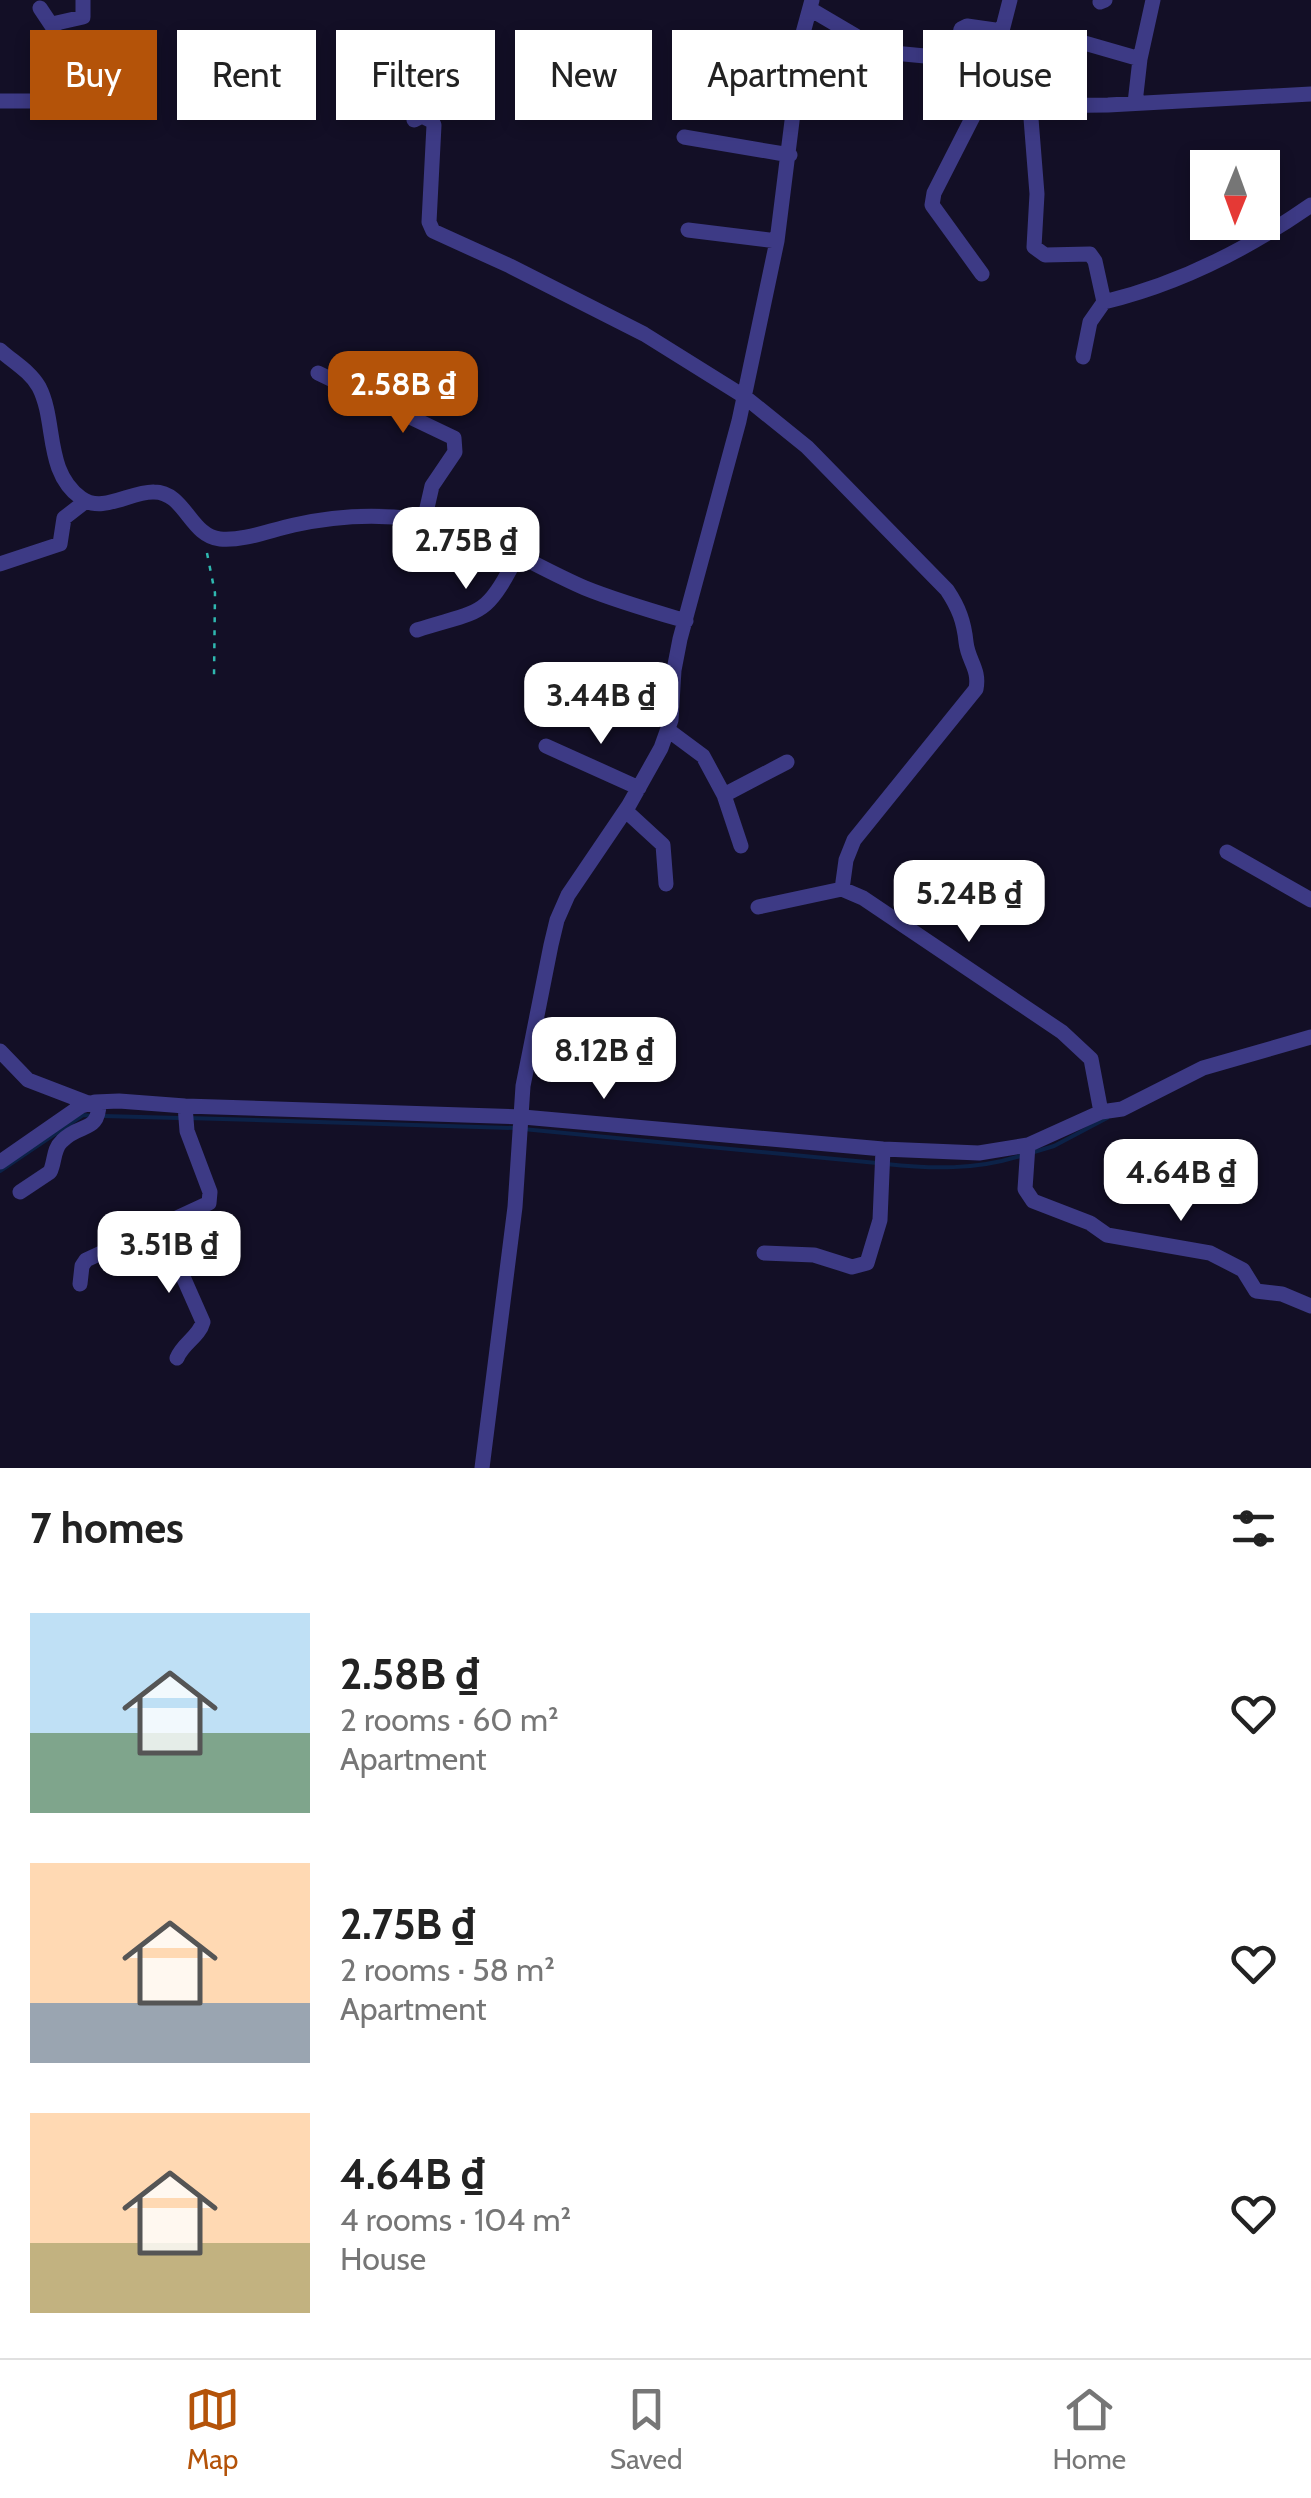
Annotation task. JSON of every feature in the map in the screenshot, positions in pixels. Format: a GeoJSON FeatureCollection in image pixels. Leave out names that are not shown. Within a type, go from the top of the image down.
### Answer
{"type":"FeatureCollection","features":[{"type":"Feature","properties":{"kind":"street"},"geometry":{"type":"LineString","coordinates":[[52,24],[84,17],[83,0]]}},
{"type":"Feature","properties":{"kind":"street"},"geometry":{"type":"LineString","coordinates":[[1002,30],[1010,0]]}},
{"type":"Feature","properties":{"kind":"street"},"geometry":{"type":"LineString","coordinates":[[1136,103],[1149,1]]}},
{"type":"Feature","properties":{"kind":"street"},"geometry":{"type":"LineString","coordinates":[[482,1468],[528,1056],[557,920],[568,895],[626,811],[668,730],[674,670],[744,397],[777,241],[811,4],[883,52],[923,56]]}},
{"type":"Feature","properties":{"kind":"street"},"geometry":{"type":"LineString","coordinates":[[0,102],[51,101],[60,96],[52,24],[40,8]]}},
{"type":"Feature","properties":{"kind":"street"},"geometry":{"type":"LineString","coordinates":[[961,30],[967,26],[995,30]]}},
{"type":"Feature","properties":{"kind":"street"},"geometry":{"type":"LineString","coordinates":[[1087,44],[1140,59]]}},
{"type":"Feature","properties":{"kind":"street"},"geometry":{"type":"LineString","coordinates":[[1087,104],[1311,94]]}},
{"type":"Feature","properties":{"kind":"street"},"geometry":{"type":"LineString","coordinates":[[430,120],[434,126],[429,222],[433,231],[644,334],[744,397],[807,448],[947,590],[962,617],[966,646],[976,667],[976,689],[854,840],[846,860],[842,889]]}},
{"type":"Feature","properties":{"kind":"street"},"geometry":{"type":"LineString","coordinates":[[971,120],[934,192],[932,204],[982,274]]}},
{"type":"Feature","properties":{"kind":"street"},"geometry":{"type":"LineString","coordinates":[[1031,120],[1036,194],[1034,247],[1044,254],[1090,254],[1104,302]]}},
{"type":"Feature","properties":{"kind":"street"},"geometry":{"type":"LineString","coordinates":[[684,137],[790,155]]}},
{"type":"Feature","properties":{"kind":"street"},"geometry":{"type":"LineString","coordinates":[[1083,357],[1090,322],[1104,302],[1148,292],[1203,269],[1281,226],[1311,204]]}},
{"type":"Feature","properties":{"kind":"street"},"geometry":{"type":"LineString","coordinates":[[688,230],[777,241]]}},
{"type":"Feature","properties":{"kind":"street"},"geometry":{"type":"LineString","coordinates":[[0,350],[32,376],[38,386],[45,400],[55,459],[69,485],[86,501],[105,503],[158,492],[172,497],[209,536],[240,538],[340,518],[424,521],[518,554],[586,588],[686,622]]}},
{"type":"Feature","properties":{"kind":"street"},"geometry":{"type":"LineString","coordinates":[[318,373],[454,438],[455,452],[432,486],[424,521]]}},
{"type":"Feature","properties":{"kind":"street"},"geometry":{"type":"LineString","coordinates":[[0,564],[60,544],[64,518],[86,501]]}},
{"type":"Feature","properties":{"kind":"street"},"geometry":{"type":"LineString","coordinates":[[417,630],[483,610],[501,587],[518,554]]}},
{"type":"Feature","properties":{"kind":"street"},"geometry":{"type":"LineString","coordinates":[[668,730],[703,756],[724,795],[741,846]]}},
{"type":"Feature","properties":{"kind":"street"},"geometry":{"type":"LineString","coordinates":[[546,746],[639,788]]}},
{"type":"Feature","properties":{"kind":"street"},"geometry":{"type":"LineString","coordinates":[[724,795],[787,762]]}},
{"type":"Feature","properties":{"kind":"street"},"geometry":{"type":"LineString","coordinates":[[626,811],[663,845],[666,884]]}},
{"type":"Feature","properties":{"kind":"street"},"geometry":{"type":"LineString","coordinates":[[1227,852],[1311,900]]}},
{"type":"Feature","properties":{"kind":"street"},"geometry":{"type":"LineString","coordinates":[[758,907],[842,889],[862,898],[1062,1032],[1091,1059],[1101,1112]]}},
{"type":"Feature","properties":{"kind":"street"},"geometry":{"type":"LineString","coordinates":[[0,1051],[28,1080],[96,1108],[185,1106],[522,1127],[883,1156],[1028,1153],[1101,1112],[1122,1109],[1224,1060],[1311,1037]]}},
{"type":"Feature","properties":{"kind":"street"},"geometry":{"type":"LineString","coordinates":[[80,1284],[86,1260],[204,1206],[211,1198],[185,1124],[185,1106]]}},
{"type":"Feature","properties":{"kind":"street"},"geometry":{"type":"LineString","coordinates":[[0,1162],[96,1108]]}},
{"type":"Feature","properties":{"kind":"street"},"geometry":{"type":"LineString","coordinates":[[20,1192],[50,1172],[62,1140],[94,1124],[96,1108]]}},
{"type":"Feature","properties":{"kind":"street"},"geometry":{"type":"LineString","coordinates":[[1028,1153],[1026,1194],[1043,1206],[1090,1223],[1107,1236],[1210,1253],[1243,1270],[1256,1291],[1282,1294],[1311,1306]]}},
{"type":"Feature","properties":{"kind":"street"},"geometry":{"type":"LineString","coordinates":[[764,1253],[814,1255],[845,1266],[867,1263],[880,1220],[883,1156]]}},
{"type":"Feature","properties":{"kind":"street"},"geometry":{"type":"LineString","coordinates":[[160,1227],[202,1317],[201,1329],[177,1358]]}},
{"type":"Feature","properties":{"kind":"path"},"geometry":{"type":"LineString","coordinates":[[209,536],[206,562],[215,593],[214,677]]}},
{"type":"Feature","properties":{"kind":"waterway"},"geometry":{"type":"LineString","coordinates":[[0,1171],[83,1115],[94,1116]]}},
{"type":"Feature","properties":{"kind":"waterway"},"geometry":{"type":"LineString","coordinates":[[103,1116],[179,1118]]}},
{"type":"Feature","properties":{"kind":"waterway"},"geometry":{"type":"LineString","coordinates":[[188,1118],[514,1128]]}},
{"type":"Feature","properties":{"kind":"waterway"},"geometry":{"type":"LineString","coordinates":[[1034,1152],[1054,1146],[1107,1118]]}},
{"type":"Feature","properties":{"kind":"waterway"},"geometry":{"type":"LineString","coordinates":[[523,1129],[877,1163]]}},
{"type":"Feature","properties":{"kind":"waterway"},"geometry":{"type":"LineString","coordinates":[[886,1164],[954,1167],[1020,1156]]}}]}
